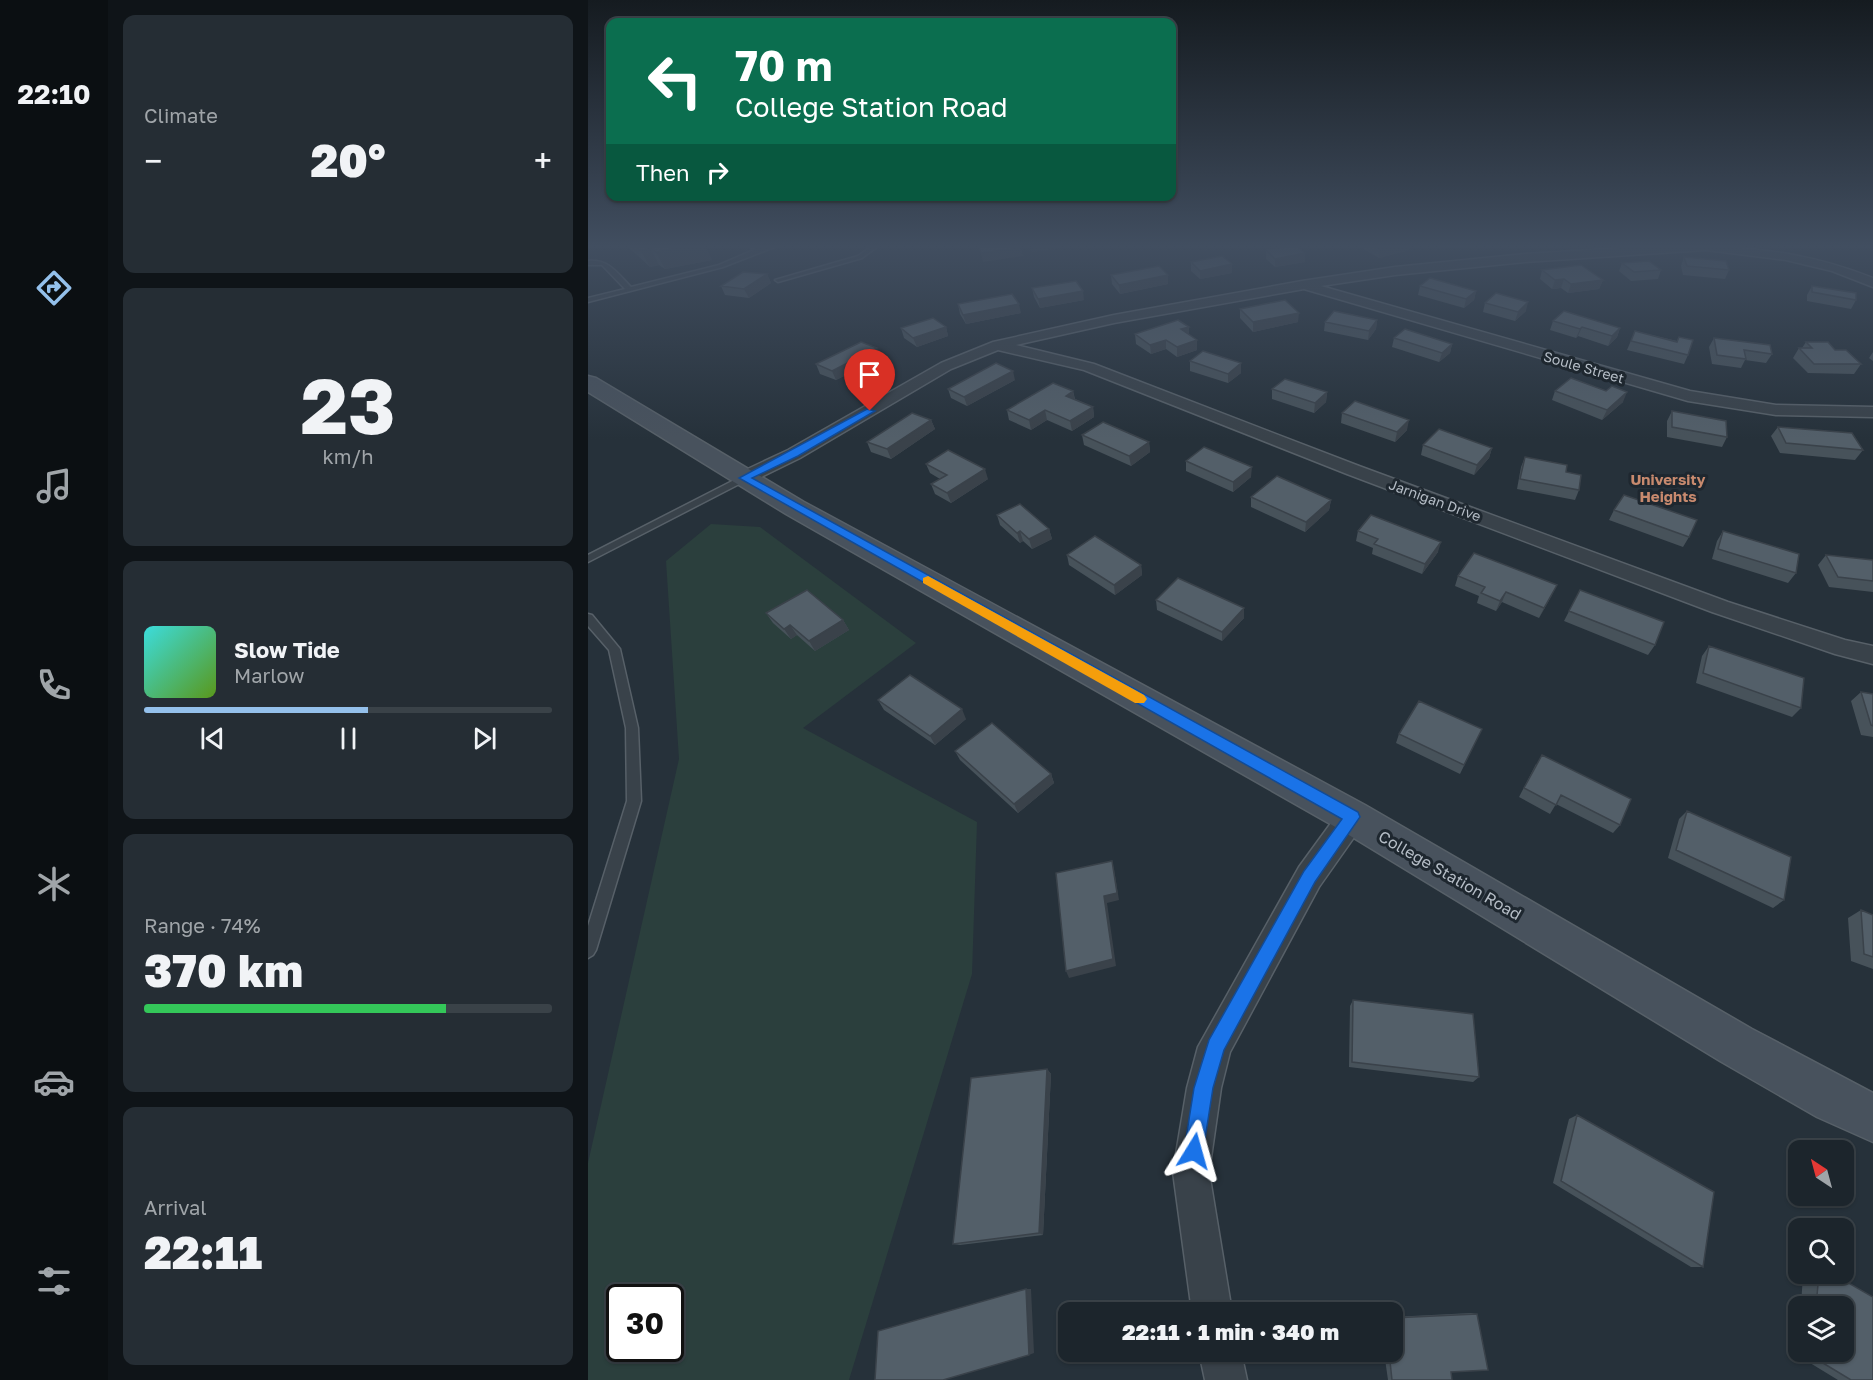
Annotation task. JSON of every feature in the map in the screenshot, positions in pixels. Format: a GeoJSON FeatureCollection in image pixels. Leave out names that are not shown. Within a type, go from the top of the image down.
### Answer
{"type":"FeatureCollection","features":[{"type":"Feature","properties":{"kind":"main road","name":"College Station Road"},"geometry":{"type":"LineString","coordinates":[[588,383],[744,478],[1352,817],[1736,1045],[1834,1100],[1873,1118]]}},
{"type":"Feature","properties":{"kind":"street"},"geometry":{"type":"LineString","coordinates":[[744,478],[794,454],[946,366],[998,345],[1162,310]]}},
{"type":"Feature","properties":{"kind":"street","name":"Soule Street"},"geometry":{"type":"LineString","coordinates":[[1390,310],[1688,396],[1776,410],[1873,412]]}},
{"type":"Feature","properties":{"kind":"street","name":"Jarnigan Drive"},"geometry":{"type":"LineString","coordinates":[[998,345],[1089,367],[1353,470],[1720,607],[1843,648],[1873,655]]}},
{"type":"Feature","properties":{"kind":"street"},"geometry":{"type":"LineString","coordinates":[[1210,1302],[1191,1172],[1204,1088],[1215,1047],[1310,877],[1352,817]]}},
{"type":"Feature","properties":{"kind":"street"},"geometry":{"type":"LineString","coordinates":[[1222,1362],[1226,1380]]}},
{"type":"Feature","properties":{"kind":"lane"},"geometry":{"type":"LineString","coordinates":[[588,559],[744,478]]}},
{"type":"Feature","properties":{"kind":"lane"},"geometry":{"type":"LineString","coordinates":[[588,618],[614,649],[632,728],[634,801],[588,950]]}},
{"type":"Feature","properties":{"kind":"green space"},"geometry":{"type":"Polygon","coordinates":[[[711,524],[760,527],[916,643],[803,728],[977,822],[972,974],[849,1380],[588,1380],[588,1163],[679,759],[666,561],[711,524]]]}},
{"type":"Feature","properties":{"kind":"building"},"geometry":{"type":"Polygon","coordinates":[[[961,310],[986,310],[963,315],[961,310]]]}},
{"type":"Feature","properties":{"kind":"building"},"geometry":{"type":"Polygon","coordinates":[[[1241,310],[1296,310],[1299,313],[1253,322],[1241,310]]]}},
{"type":"Feature","properties":{"kind":"building"},"geometry":{"type":"Polygon","coordinates":[[[1334,311],[1377,320],[1369,331],[1325,322],[1334,311]]]}},
{"type":"Feature","properties":{"kind":"building"},"geometry":{"type":"Polygon","coordinates":[[[1564,311],[1620,328],[1612,336],[1553,321],[1564,311]]]}},
{"type":"Feature","properties":{"kind":"building"},"geometry":{"type":"Polygon","coordinates":[[[933,318],[946,327],[913,338],[901,328],[933,318]]]}},
{"type":"Feature","properties":{"kind":"building"},"geometry":{"type":"Polygon","coordinates":[[[1178,320],[1189,327],[1181,329],[1197,340],[1177,347],[1166,340],[1150,345],[1135,334],[1178,320]]]}},
{"type":"Feature","properties":{"kind":"building"},"geometry":{"type":"Polygon","coordinates":[[[1405,329],[1452,344],[1442,353],[1394,338],[1405,329]]]}},
{"type":"Feature","properties":{"kind":"building"},"geometry":{"type":"Polygon","coordinates":[[[1635,331],[1677,342],[1679,337],[1693,340],[1688,355],[1631,341],[1635,331]]]}},
{"type":"Feature","properties":{"kind":"building"},"geometry":{"type":"Polygon","coordinates":[[[1714,338],[1770,345],[1772,354],[1744,350],[1746,359],[1717,355],[1714,338]]]}},
{"type":"Feature","properties":{"kind":"building"},"geometry":{"type":"Polygon","coordinates":[[[861,342],[877,348],[832,371],[816,364],[861,342]]]}},
{"type":"Feature","properties":{"kind":"building"},"geometry":{"type":"Polygon","coordinates":[[[1806,342],[1828,342],[1835,350],[1846,350],[1861,364],[1814,364],[1799,348],[1812,348],[1806,342]]]}},
{"type":"Feature","properties":{"kind":"building"},"geometry":{"type":"Polygon","coordinates":[[[1203,351],[1241,363],[1228,374],[1190,361],[1203,351]]]}},
{"type":"Feature","properties":{"kind":"building"},"geometry":{"type":"Polygon","coordinates":[[[996,363],[1013,371],[964,397],[948,389],[996,363]]]}},
{"type":"Feature","properties":{"kind":"building"},"geometry":{"type":"Polygon","coordinates":[[[1571,378],[1606,391],[1612,386],[1627,392],[1607,410],[1555,391],[1571,378]]]}},
{"type":"Feature","properties":{"kind":"building"},"geometry":{"type":"Polygon","coordinates":[[[1285,379],[1327,392],[1315,403],[1272,389],[1285,379]]]}},
{"type":"Feature","properties":{"kind":"building"},"geometry":{"type":"Polygon","coordinates":[[[1053,383],[1073,391],[1066,396],[1093,407],[1070,421],[1045,410],[1029,420],[1007,410],[1053,383]]]}},
{"type":"Feature","properties":{"kind":"building"},"geometry":{"type":"Polygon","coordinates":[[[1355,401],[1409,420],[1397,432],[1342,413],[1355,401]]]}},
{"type":"Feature","properties":{"kind":"building"},"geometry":{"type":"Polygon","coordinates":[[[1672,411],[1726,421],[1727,437],[1672,427],[1672,411]]]}},
{"type":"Feature","properties":{"kind":"building"},"geometry":{"type":"Polygon","coordinates":[[[912,413],[931,420],[887,449],[867,442],[912,413]]]}},
{"type":"Feature","properties":{"kind":"building"},"geometry":{"type":"Polygon","coordinates":[[[1103,422],[1149,442],[1129,456],[1082,435],[1103,422]]]}},
{"type":"Feature","properties":{"kind":"building"},"geometry":{"type":"Polygon","coordinates":[[[1778,427],[1852,433],[1863,450],[1786,443],[1778,427]]]}},
{"type":"Feature","properties":{"kind":"building"},"geometry":{"type":"Polygon","coordinates":[[[1439,429],[1492,448],[1477,465],[1423,445],[1439,429]]]}},
{"type":"Feature","properties":{"kind":"building"},"geometry":{"type":"Polygon","coordinates":[[[1204,447],[1252,467],[1233,482],[1186,461],[1204,447]]]}},
{"type":"Feature","properties":{"kind":"building"},"geometry":{"type":"Polygon","coordinates":[[[948,450],[985,469],[947,493],[931,484],[947,475],[926,464],[948,450]]]}},
{"type":"Feature","properties":{"kind":"building"},"geometry":{"type":"Polygon","coordinates":[[[1525,457],[1567,465],[1566,472],[1581,475],[1579,490],[1520,479],[1525,457]]]}},
{"type":"Feature","properties":{"kind":"building"},"geometry":{"type":"Polygon","coordinates":[[[1277,476],[1331,500],[1306,522],[1251,497],[1277,476]]]}},
{"type":"Feature","properties":{"kind":"building"},"geometry":{"type":"Polygon","coordinates":[[[1624,495],[1697,520],[1689,537],[1614,510],[1624,495]]]}},
{"type":"Feature","properties":{"kind":"building"},"geometry":{"type":"Polygon","coordinates":[[[1020,504],[1049,529],[1029,539],[1020,531],[1017,533],[997,515],[1020,504]]]}},
{"type":"Feature","properties":{"kind":"building"},"geometry":{"type":"Polygon","coordinates":[[[1371,515],[1441,542],[1425,564],[1374,544],[1378,539],[1358,531],[1371,515]]]}},
{"type":"Feature","properties":{"kind":"building"},"geometry":{"type":"Polygon","coordinates":[[[1723,531],[1799,554],[1796,573],[1718,549],[1723,531]]]}},
{"type":"Feature","properties":{"kind":"building"},"geometry":{"type":"Polygon","coordinates":[[[1095,536],[1141,565],[1114,585],[1067,555],[1095,536]]]}},
{"type":"Feature","properties":{"kind":"building"},"geometry":{"type":"Polygon","coordinates":[[[1474,553],[1557,585],[1544,608],[1506,592],[1500,601],[1481,593],[1485,587],[1458,576],[1474,553]]]}},
{"type":"Feature","properties":{"kind":"building"},"geometry":{"type":"Polygon","coordinates":[[[1826,555],[1873,560],[1873,581],[1838,577],[1826,555]]]}},
{"type":"Feature","properties":{"kind":"building"},"geometry":{"type":"Polygon","coordinates":[[[1178,578],[1244,608],[1222,632],[1156,600],[1178,578]]]}},
{"type":"Feature","properties":{"kind":"building"},"geometry":{"type":"Polygon","coordinates":[[[807,590],[843,620],[809,641],[790,625],[784,629],[766,613],[807,590]]]}},
{"type":"Feature","properties":{"kind":"building"},"geometry":{"type":"Polygon","coordinates":[[[1580,590],[1664,622],[1655,645],[1569,611],[1580,590]]]}},
{"type":"Feature","properties":{"kind":"building"},"geometry":{"type":"Polygon","coordinates":[[[1709,646],[1804,678],[1801,708],[1703,673],[1709,646]]]}},
{"type":"Feature","properties":{"kind":"building"},"geometry":{"type":"Polygon","coordinates":[[[910,675],[962,709],[930,736],[878,700],[910,675]]]}},
{"type":"Feature","properties":{"kind":"building"},"geometry":{"type":"Polygon","coordinates":[[[1861,692],[1873,694],[1873,726],[1871,725],[1861,692]]]}},
{"type":"Feature","properties":{"kind":"building"},"geometry":{"type":"Polygon","coordinates":[[[1419,701],[1482,729],[1464,765],[1399,734],[1419,701]]]}},
{"type":"Feature","properties":{"kind":"building"},"geometry":{"type":"Polygon","coordinates":[[[992,723],[1051,774],[1014,804],[955,751],[992,723]]]}},
{"type":"Feature","properties":{"kind":"building"},"geometry":{"type":"Polygon","coordinates":[[[1542,755],[1631,799],[1620,825],[1561,795],[1556,805],[1524,788],[1542,755]]]}},
{"type":"Feature","properties":{"kind":"building"},"geometry":{"type":"Polygon","coordinates":[[[1687,811],[1791,857],[1784,900],[1676,850],[1687,811]]]}},
{"type":"Feature","properties":{"kind":"building"},"geometry":{"type":"Polygon","coordinates":[[[1112,861],[1117,893],[1104,896],[1113,959],[1066,971],[1056,873],[1112,861]]]}},
{"type":"Feature","properties":{"kind":"building"},"geometry":{"type":"Polygon","coordinates":[[[1861,910],[1873,915],[1873,957],[1864,954],[1861,910]]]}},
{"type":"Feature","properties":{"kind":"building"},"geometry":{"type":"Polygon","coordinates":[[[1353,1000],[1473,1014],[1479,1077],[1352,1062],[1353,1000]]]}},
{"type":"Feature","properties":{"kind":"building"},"geometry":{"type":"Polygon","coordinates":[[[1047,1069],[1039,1233],[953,1244],[971,1078],[1047,1069]]]}},
{"type":"Feature","properties":{"kind":"building"},"geometry":{"type":"Polygon","coordinates":[[[1577,1115],[1714,1192],[1703,1267],[1561,1181],[1577,1115]]]}},
{"type":"Feature","properties":{"kind":"building"},"geometry":{"type":"Polygon","coordinates":[[[1818,1284],[1850,1284],[1873,1297],[1873,1380],[1851,1380],[1821,1362],[1854,1362],[1854,1296],[1817,1296],[1818,1284]]]}},
{"type":"Feature","properties":{"kind":"building"},"geometry":{"type":"Polygon","coordinates":[[[1026,1289],[1029,1355],[943,1380],[875,1380],[878,1331],[1026,1289]]]}},
{"type":"Feature","properties":{"kind":"building"},"geometry":{"type":"Polygon","coordinates":[[[1477,1314],[1488,1370],[1451,1372],[1452,1380],[1392,1380],[1390,1362],[1403,1362],[1403,1317],[1477,1314]]]}},
{"type":"Feature","properties":{"kind":"slow traffic"},"geometry":{"type":"LineString","coordinates":[[928,580],[1140,699]]}},
{"type":"Feature","properties":{"kind":"district","name":"University Heights"},"geometry":{"type":"Point","coordinates":[1668,488]}},
{"type":"Feature","properties":{"kind":"route"},"geometry":{"type":"LineString","coordinates":[[870,411],[794,454],[744,478],[1352,817],[1310,877],[1215,1047],[1204,1088],[1194,1151]]}}]}
